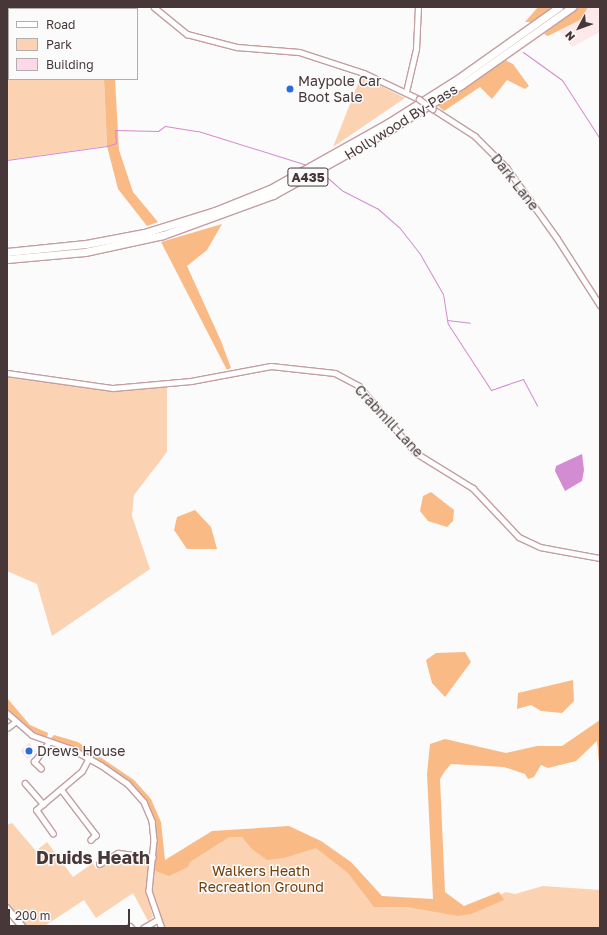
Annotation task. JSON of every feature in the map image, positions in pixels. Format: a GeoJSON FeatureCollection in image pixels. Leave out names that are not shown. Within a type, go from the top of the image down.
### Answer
{"type":"FeatureCollection","features":[{"type":"Feature","properties":{"kind":"highway","name":"Hollywood By-Pass"},"geometry":{"type":"LineString","coordinates":[[7,252],[86,244],[144,233],[215,211],[270,189],[388,123],[559,7]]}},
{"type":"Feature","properties":{"kind":"highway","name":"Hollywood By-Pass"},"geometry":{"type":"LineString","coordinates":[[7,259],[86,252],[163,235],[273,195],[391,129],[461,85],[572,7]]}},
{"type":"Feature","properties":{"kind":"street","name":"Dark Lane"},"geometry":{"type":"LineString","coordinates":[[154,7],[186,34],[210,42],[299,52],[364,73],[419,99],[475,136],[507,168],[558,238],[600,305]]}},
{"type":"Feature","properties":{"kind":"street"},"geometry":{"type":"LineString","coordinates":[[406,92],[416,49],[418,7]]}},
{"type":"Feature","properties":{"kind":"street","name":"Crabmill Lane"},"geometry":{"type":"LineString","coordinates":[[7,372],[113,388],[191,381],[266,366],[288,365],[335,373],[360,386],[416,453],[473,488],[519,537],[540,548],[600,558]]}},
{"type":"Feature","properties":{"kind":"street"},"geometry":{"type":"LineString","coordinates":[[7,713],[15,722],[32,735],[89,758],[127,783],[144,802],[152,821],[153,857],[149,891],[157,920],[162,928]]}},
{"type":"Feature","properties":{"kind":"street"},"geometry":{"type":"LineString","coordinates":[[7,728],[15,722]]}},
{"type":"Feature","properties":{"kind":"street"},"geometry":{"type":"LineString","coordinates":[[41,770],[34,762],[49,742]]}},
{"type":"Feature","properties":{"kind":"street"},"geometry":{"type":"LineString","coordinates":[[53,834],[36,814],[43,804],[82,771],[89,758]]}},
{"type":"Feature","properties":{"kind":"street"},"geometry":{"type":"LineString","coordinates":[[25,783],[43,804]]}},
{"type":"Feature","properties":{"kind":"street"},"geometry":{"type":"LineString","coordinates":[[60,789],[96,835],[91,840]]}},
{"type":"Feature","properties":{"kind":"street"},"geometry":{"type":"LineString","coordinates":[[99,864],[118,854],[153,857]]}},
{"type":"Feature","properties":{"kind":"street"},"geometry":{"type":"LineString","coordinates":[[7,908],[24,928]]}},
{"type":"Feature","properties":{"kind":"street"},"geometry":{"type":"LineString","coordinates":[[143,928],[157,920]]}},
{"type":"Feature","properties":{"kind":"shaded area"},"geometry":{"type":"Polygon","coordinates":[[[538,7],[553,7],[533,22],[525,22],[538,7]]]}},
{"type":"Feature","properties":{"kind":"shaded area"},"geometry":{"type":"Polygon","coordinates":[[[577,7],[588,7],[580,20],[548,36],[544,34],[577,7]]]}},
{"type":"Feature","properties":{"kind":"shaded area"},"geometry":{"type":"Polygon","coordinates":[[[588,7],[600,7],[600,32],[572,47],[559,31],[580,20],[588,7]]]}},
{"type":"Feature","properties":{"kind":"shaded area"},"geometry":{"type":"Polygon","coordinates":[[[505,60],[513,64],[529,86],[525,89],[507,80],[492,99],[480,87],[444,111],[437,105],[505,60]]]}},
{"type":"Feature","properties":{"kind":"shaded area"},"geometry":{"type":"Polygon","coordinates":[[[104,80],[115,80],[119,150],[133,192],[158,222],[147,226],[118,189],[107,146],[104,80]]]}},
{"type":"Feature","properties":{"kind":"shaded area"},"geometry":{"type":"Polygon","coordinates":[[[222,224],[207,250],[187,266],[221,341],[231,368],[227,370],[161,242],[222,224]]]}},
{"type":"Feature","properties":{"kind":"shaded area"},"geometry":{"type":"Polygon","coordinates":[[[582,454],[584,470],[582,481],[565,491],[555,471],[556,466],[582,454]]]}},
{"type":"Feature","properties":{"kind":"shaded area"},"geometry":{"type":"Polygon","coordinates":[[[431,492],[454,510],[453,521],[447,527],[428,521],[420,511],[423,496],[431,492]]]}},
{"type":"Feature","properties":{"kind":"shaded area"},"geometry":{"type":"Polygon","coordinates":[[[195,510],[211,527],[217,549],[187,549],[174,530],[177,517],[195,510]]]}},
{"type":"Feature","properties":{"kind":"shaded area"},"geometry":{"type":"Polygon","coordinates":[[[465,652],[471,662],[445,697],[432,683],[426,660],[436,653],[465,652]]]}},
{"type":"Feature","properties":{"kind":"shaded area"},"geometry":{"type":"Polygon","coordinates":[[[573,680],[574,701],[562,713],[541,711],[531,705],[517,709],[518,693],[573,680]]]}},
{"type":"Feature","properties":{"kind":"shaded area"},"geometry":{"type":"Polygon","coordinates":[[[7,698],[30,725],[48,733],[47,738],[22,726],[7,711],[7,698]]]}},
{"type":"Feature","properties":{"kind":"shaded area"},"geometry":{"type":"Polygon","coordinates":[[[600,720],[600,775],[597,741],[576,761],[548,768],[541,765],[534,777],[528,779],[525,774],[504,767],[451,764],[445,771],[440,779],[445,892],[464,906],[499,892],[504,900],[471,914],[458,916],[407,907],[374,907],[348,873],[316,848],[284,858],[267,860],[252,849],[242,837],[229,837],[190,862],[188,867],[169,876],[153,870],[156,826],[143,798],[114,772],[78,749],[49,740],[54,735],[78,742],[134,780],[151,799],[161,822],[165,860],[212,831],[289,826],[321,841],[351,862],[382,896],[433,899],[427,774],[430,744],[445,739],[506,753],[537,746],[562,746],[600,720]]]}},
{"type":"Feature","properties":{"kind":"green space"},"geometry":{"type":"Polygon","coordinates":[[[7,7],[65,8],[8,8],[8,80],[104,80],[107,146],[7,160],[7,7]]]}},
{"type":"Feature","properties":{"kind":"green space"},"geometry":{"type":"Polygon","coordinates":[[[361,76],[405,98],[333,147],[361,76]]]}},
{"type":"Feature","properties":{"kind":"green space"},"geometry":{"type":"Polygon","coordinates":[[[7,377],[111,391],[167,384],[167,452],[134,495],[132,516],[150,569],[52,636],[37,584],[7,571],[7,377]]]}},
{"type":"Feature","properties":{"kind":"green space"},"geometry":{"type":"Polygon","coordinates":[[[12,823],[36,851],[47,842],[73,877],[93,863],[96,869],[120,856],[145,858],[150,864],[146,890],[153,917],[148,921],[133,893],[96,918],[84,900],[46,925],[47,928],[28,928],[7,904],[7,825],[12,823]]]}},
{"type":"Feature","properties":{"kind":"green space","name":"Walkers Heath Recreation Ground"},"geometry":{"type":"Polygon","coordinates":[[[212,831],[321,841],[380,900],[465,912],[506,892],[515,894],[543,886],[600,890],[600,928],[163,928],[151,895],[153,870],[179,869],[212,831]]]}},
{"type":"Feature","properties":{"kind":"building","name":"Drews House"},"geometry":{"type":"Polygon","coordinates":[[[29,743],[36,751],[28,759],[21,751],[29,743]]]}},
{"type":"Feature","properties":{"kind":"waterway"},"geometry":{"type":"LineString","coordinates":[[523,52],[562,80],[600,139]]}},
{"type":"Feature","properties":{"kind":"waterway"},"geometry":{"type":"LineString","coordinates":[[7,160],[107,146],[116,143],[115,130],[158,131],[165,126],[198,131],[307,165]]}},
{"type":"Feature","properties":{"kind":"waterway"},"geometry":{"type":"LineString","coordinates":[[321,172],[343,191],[377,208],[399,227],[420,254],[443,294],[448,324],[491,390],[523,379],[537,405]]}},
{"type":"Feature","properties":{"kind":"waterway"},"geometry":{"type":"LineString","coordinates":[[447,320],[470,323]]}},
{"type":"Feature","properties":{"kind":"place","name":"Maypole Car Boot Sale"},"geometry":{"type":"Point","coordinates":[290,89]}},
{"type":"Feature","properties":{"kind":"place","name":"Drews House"},"geometry":{"type":"Point","coordinates":[29,751]}},
{"type":"Feature","properties":{"kind":"district","name":"Druids Heath"},"geometry":{"type":"Point","coordinates":[93,857]}}]}
